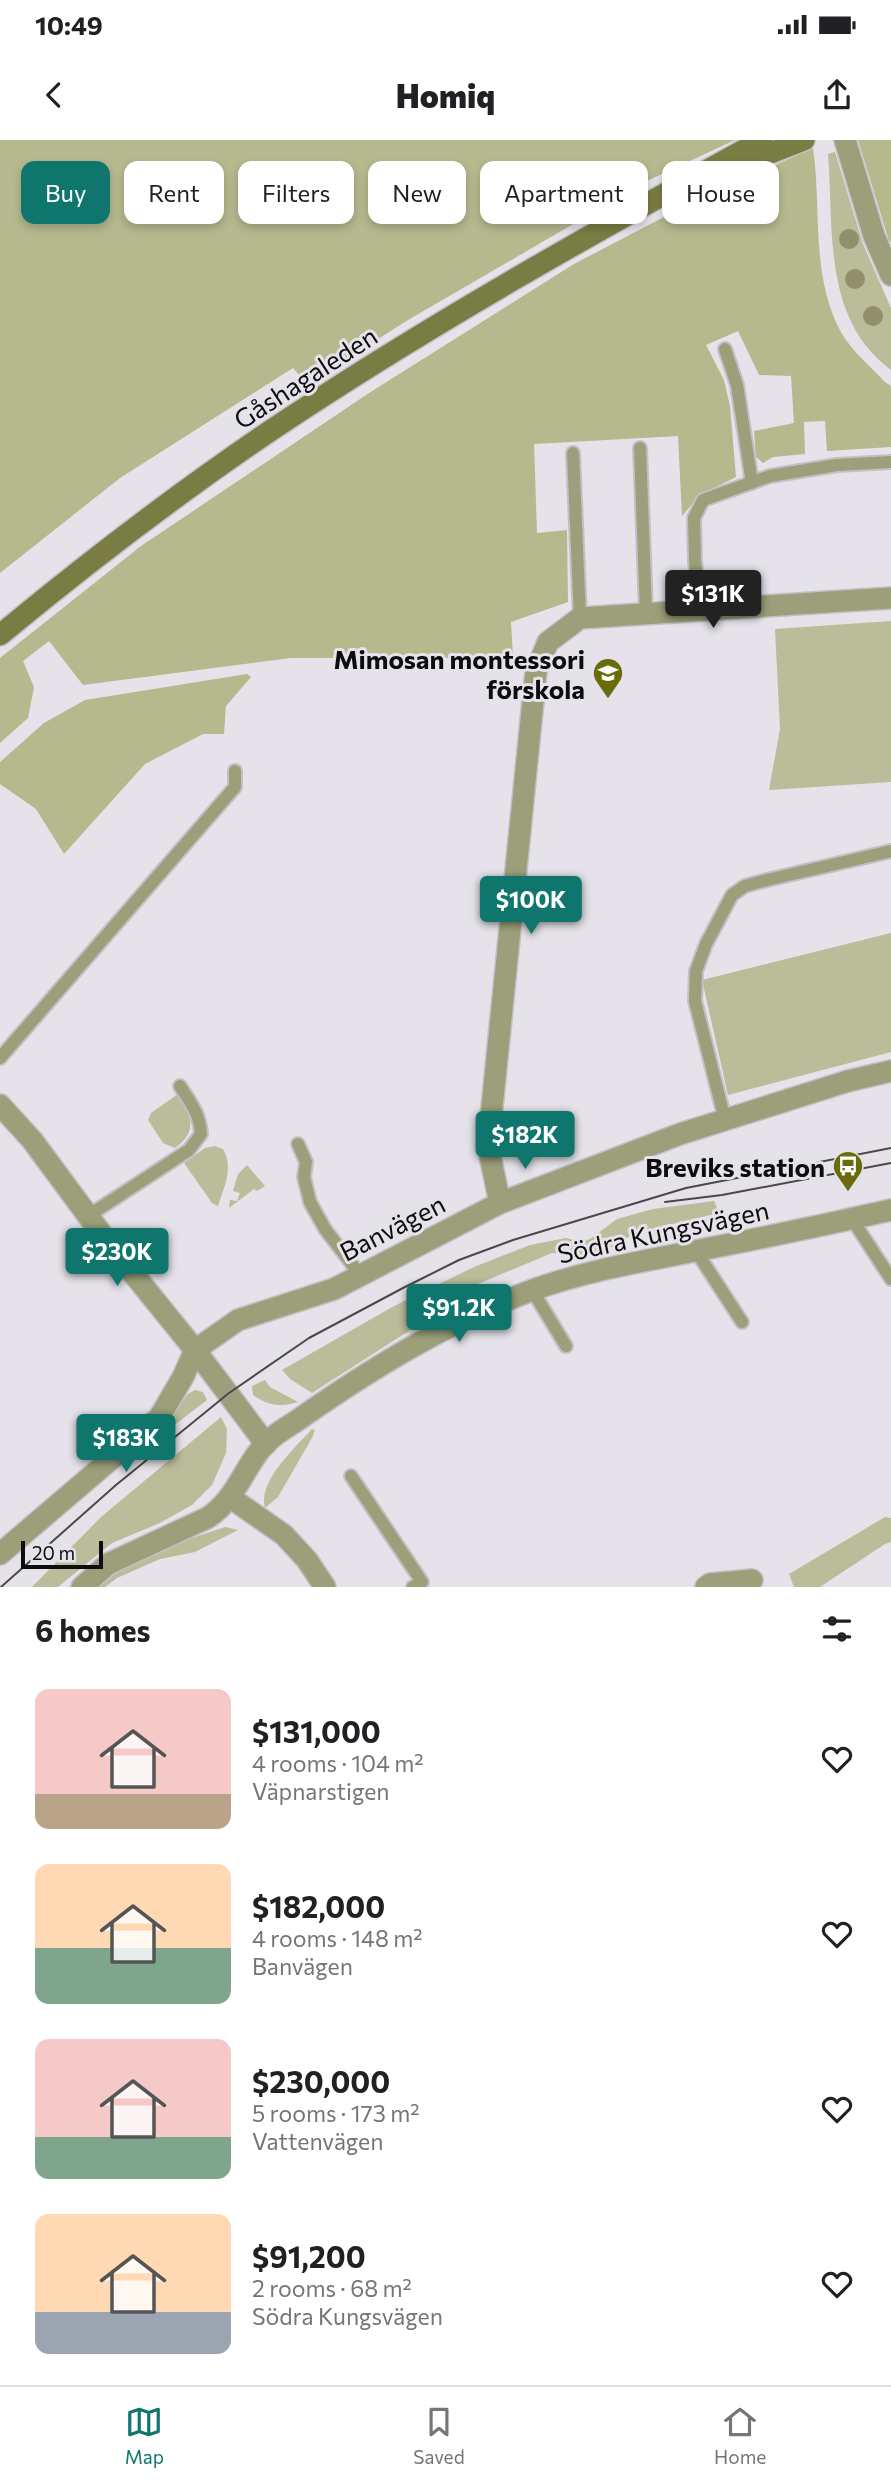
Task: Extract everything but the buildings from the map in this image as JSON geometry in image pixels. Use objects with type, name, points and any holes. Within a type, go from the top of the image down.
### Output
[{"type":"main road","name":"Gåshagaleden","points":[[724,161],[762,140]]},
{"type":"main road","name":"Gåshagaleden","points":[[751,161],[803,141]]},
{"type":"main road","name":"Gåshagaleden","points":[[0,635],[154,514],[270,432],[380,361],[662,195]]},
{"type":"street","points":[[845,140],[874,236],[891,275]]},
{"type":"street","points":[[500,1203],[488,1147],[536,671],[548,642],[580,618],[891,598]]},
{"type":"street","name":"Banvägen","points":[[195,1349],[238,1320],[334,1289],[500,1203],[680,1134],[848,1081],[891,1071]]},
{"type":"street","points":[[0,1105],[32,1140],[88,1216],[195,1349],[265,1444]]},
{"type":"street","name":"Södra Kungsvägen","points":[[82,1587],[108,1564],[220,1510],[265,1444],[386,1361],[458,1320],[532,1290],[600,1269],[891,1210]]},
{"type":"street","points":[[0,1554],[159,1418],[183,1377],[195,1349]]},
{"type":"street","points":[[230,1498],[285,1535],[307,1560],[325,1587]]},
{"type":"street","points":[[706,1587],[710,1584],[752,1580]]},
{"type":"lane","points":[[725,349],[737,385],[752,483]]},
{"type":"lane","points":[[640,448],[646,613]]},
{"type":"lane","points":[[573,453],[580,618]]},
{"type":"lane","points":[[700,609],[694,518],[704,500],[770,476],[836,465],[891,462]]},
{"type":"lane","points":[[0,1058],[234,787],[235,771]]},
{"type":"lane","points":[[724,1120],[695,1001],[696,971],[706,944],[732,895],[745,886],[891,851]]},
{"type":"lane","points":[[88,1216],[189,1150],[201,1134],[201,1122],[180,1086]]},
{"type":"lane","points":[[298,1144],[306,1162],[304,1177],[310,1202],[325,1229],[361,1276]]},
{"type":"lane","points":[[852,1219],[891,1279]]},
{"type":"lane","points":[[696,1251],[742,1322]]},
{"type":"lane","points":[[532,1290],[566,1346]]},
{"type":"lane","points":[[351,1476],[422,1582],[413,1587]]},
{"type":"green space","points":[[0,140],[735,140],[690,161],[662,161],[662,174],[648,181],[648,161],[480,161],[480,224],[573,224],[408,320],[307,384],[293,368],[120,478],[0,573]]},
{"type":"green space","points":[[858,140],[891,140],[891,242],[889,241]]},
{"type":"green space","points":[[813,148],[825,290],[846,340],[891,386],[891,447],[827,451],[825,421],[804,422],[805,454],[773,457],[763,463],[756,457],[754,431],[794,423],[791,376],[759,375],[738,331],[706,345],[724,380],[730,406],[736,477],[700,495],[682,516],[678,436],[534,444],[537,533],[567,530],[568,602],[511,622],[513,658],[291,658],[83,685],[49,641],[23,661],[34,687],[28,718],[0,743],[0,658],[141,546],[369,393],[574,264],[662,218],[662,224],[779,224],[779,163]]},
{"type":"green space","points":[[835,152],[863,244],[891,308],[891,370],[869,349],[853,325],[842,299],[832,242],[828,154]]},
{"type":"green space","points":[[891,621],[891,782],[769,790],[780,729],[775,629]]},
{"type":"green space","points":[[247,674],[251,677],[226,706],[224,734],[203,734],[145,764],[64,854],[36,809],[0,784],[0,762],[44,723],[85,700]]},
{"type":"green space","points":[[891,933],[891,1052],[728,1095],[702,980]]},
{"type":"green space","points":[[178,1094],[189,1116],[190,1129],[175,1148],[163,1143],[148,1120],[151,1113]]},
{"type":"green space","points":[[215,1146],[223,1149],[228,1163],[227,1178],[218,1206],[212,1203],[184,1163],[205,1148]]},
{"type":"green space","points":[[247,1165],[265,1186],[257,1191],[254,1189],[229,1208],[230,1200],[237,1201],[240,1193],[233,1191],[238,1174]]},
{"type":"green space","points":[[714,1201],[719,1213],[634,1233],[616,1246],[577,1256],[552,1253],[428,1305],[415,1327],[312,1393],[290,1379],[282,1370],[394,1306],[474,1267],[530,1245],[566,1238],[581,1242],[590,1239],[617,1219],[653,1209]]},
{"type":"green space","points":[[265,1380],[270,1387],[298,1402],[274,1404],[253,1395],[252,1386]]},
{"type":"green space","points":[[195,1390],[203,1392],[207,1400],[168,1430],[165,1424],[188,1394]]},
{"type":"green space","points":[[221,1417],[227,1429],[226,1453],[212,1485],[192,1505],[160,1523],[112,1543],[58,1587],[32,1587],[101,1517]]},
{"type":"green space","points":[[312,1429],[315,1430],[313,1436],[278,1497],[265,1508],[264,1498],[272,1476]]},
{"type":"green space","points":[[885,1517],[891,1518],[891,1542],[820,1587],[794,1587],[789,1574]]},
{"type":"green space","points":[[225,1527],[238,1530],[195,1552],[160,1559],[117,1578],[105,1587],[99,1587],[126,1565],[177,1543]]},
{"type":"tram line","points":[[1,1587],[116,1485],[229,1393],[309,1338],[459,1260],[513,1240],[686,1188],[891,1148]]},
{"type":"tram line","points":[[665,1202],[722,1195],[891,1163]]},
{"type":"place","name":"Mimosan montessori förskola","points":[[608,700]]},
{"type":"place","name":"Breviks station","points":[[848,1193]]}]
